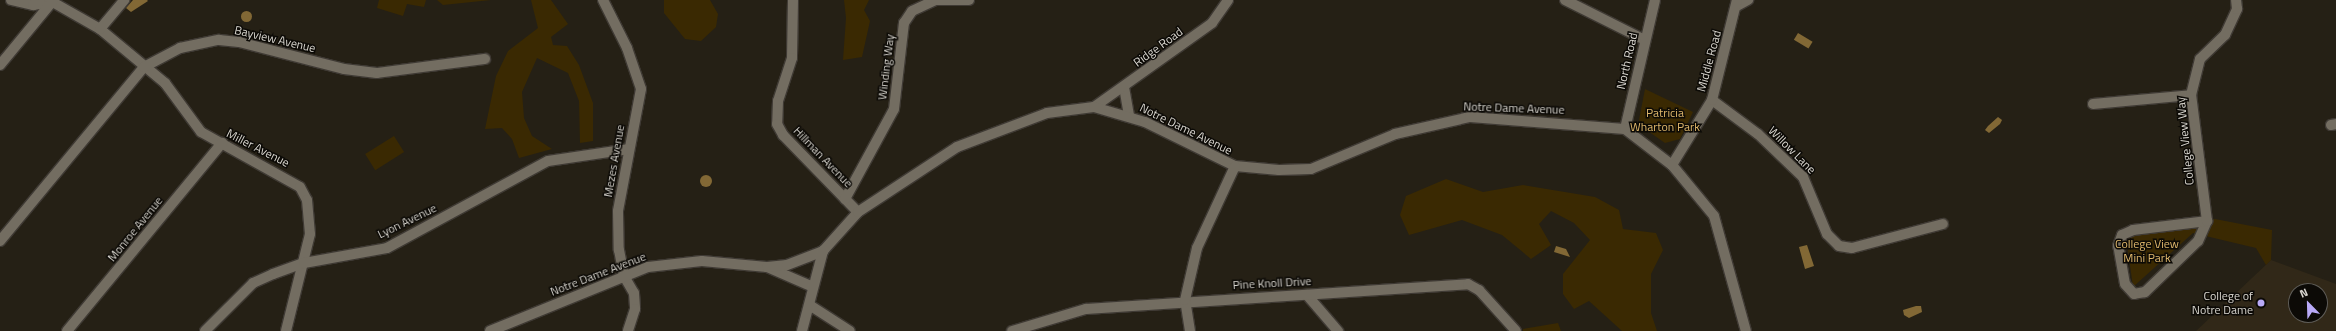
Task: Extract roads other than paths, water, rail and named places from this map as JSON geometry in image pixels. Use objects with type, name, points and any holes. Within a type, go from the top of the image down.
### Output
[{"type":"street","points":[[11,0],[33,5],[51,1]]},
{"type":"street","points":[[100,29],[124,0]]},
{"type":"street","name":"Mezes Avenue","points":[[603,0],[639,78],[641,89],[618,211],[619,250],[624,276],[634,294],[635,309],[628,331]]},
{"type":"street","name":"Hillman Avenue","points":[[793,0],[792,58],[778,101],[777,124],[787,140],[858,212]]},
{"type":"street","name":"Winding Way","points":[[845,199],[894,109],[904,23],[912,11],[936,0],[969,0]]},
{"type":"street","name":"Ridge Road","points":[[1094,107],[1212,23],[1228,0]]},
{"type":"street","points":[[1565,0],[1646,40]]},
{"type":"street","name":"North Road","points":[[1624,129],[1655,0]]},
{"type":"street","points":[[1737,3],[1748,0]]},
{"type":"street","name":"College View Way","points":[[2207,221],[2191,95],[2200,59],[2225,34],[2237,9],[2236,0]]},
{"type":"street","points":[[0,65],[51,1]]},
{"type":"street","name":"Miller Avenue","points":[[51,1],[100,29],[165,83],[194,126],[300,187],[307,200],[310,234],[286,331]]},
{"type":"street","name":"Middle Road","points":[[1672,166],[1712,100],[1737,3]]},
{"type":"street","name":"Bayview Avenue","points":[[0,241],[144,67],[180,48],[219,40],[377,73],[485,59]]},
{"type":"street","name":"Notre Dame Avenue","points":[[1124,87],[1129,116]]},
{"type":"street","points":[[2093,104],[2191,95]]},
{"type":"street","name":"Willow Lane","points":[[1712,100],[1758,134],[1803,177],[1827,234],[1839,246],[1852,248],[1943,224]]},
{"type":"street","name":"Notre Dame Avenue","points":[[490,331],[624,276],[668,264],[702,261],[767,267],[787,264],[823,251],[858,212],[957,146],[1046,114],[1094,107],[1129,116],[1235,166],[1311,169],[1395,134],[1470,117],[1624,129]]},
{"type":"street","points":[[1624,129],[1672,166],[1714,216],[1746,330]]},
{"type":"street","name":"Monroe Avenue","points":[[67,331],[222,143]]},
{"type":"street","name":"Lyon Avenue","points":[[205,331],[253,283],[304,263],[387,248],[548,162],[629,148]]},
{"type":"street","points":[[1190,331],[1185,300],[1197,248],[1235,166]]},
{"type":"street","points":[[2207,221],[2198,241],[2145,292],[2134,294],[2125,284],[2118,246],[2122,235],[2133,230],[2207,221]]},
{"type":"street","points":[[802,331],[811,306],[813,287],[823,251]]},
{"type":"street","name":"Notre Dame Avenue","points":[[767,267],[813,287]]},
{"type":"street","name":"Pine Knoll Drive","points":[[1012,331],[1086,309],[1185,300],[1306,295],[1468,284],[1479,290],[1516,331]]},
{"type":"street","points":[[1306,295],[1338,331]]},
{"type":"street","points":[[811,306],[850,331]]},
{"type":"place","name":"College of Notre Dame","points":[[2261,303]]},
{"type":"park label","name":"Patricia Wharton Park","points":[[1665,120]]},
{"type":"park label","name":"College View Mini Park","points":[[2147,251]]}]
